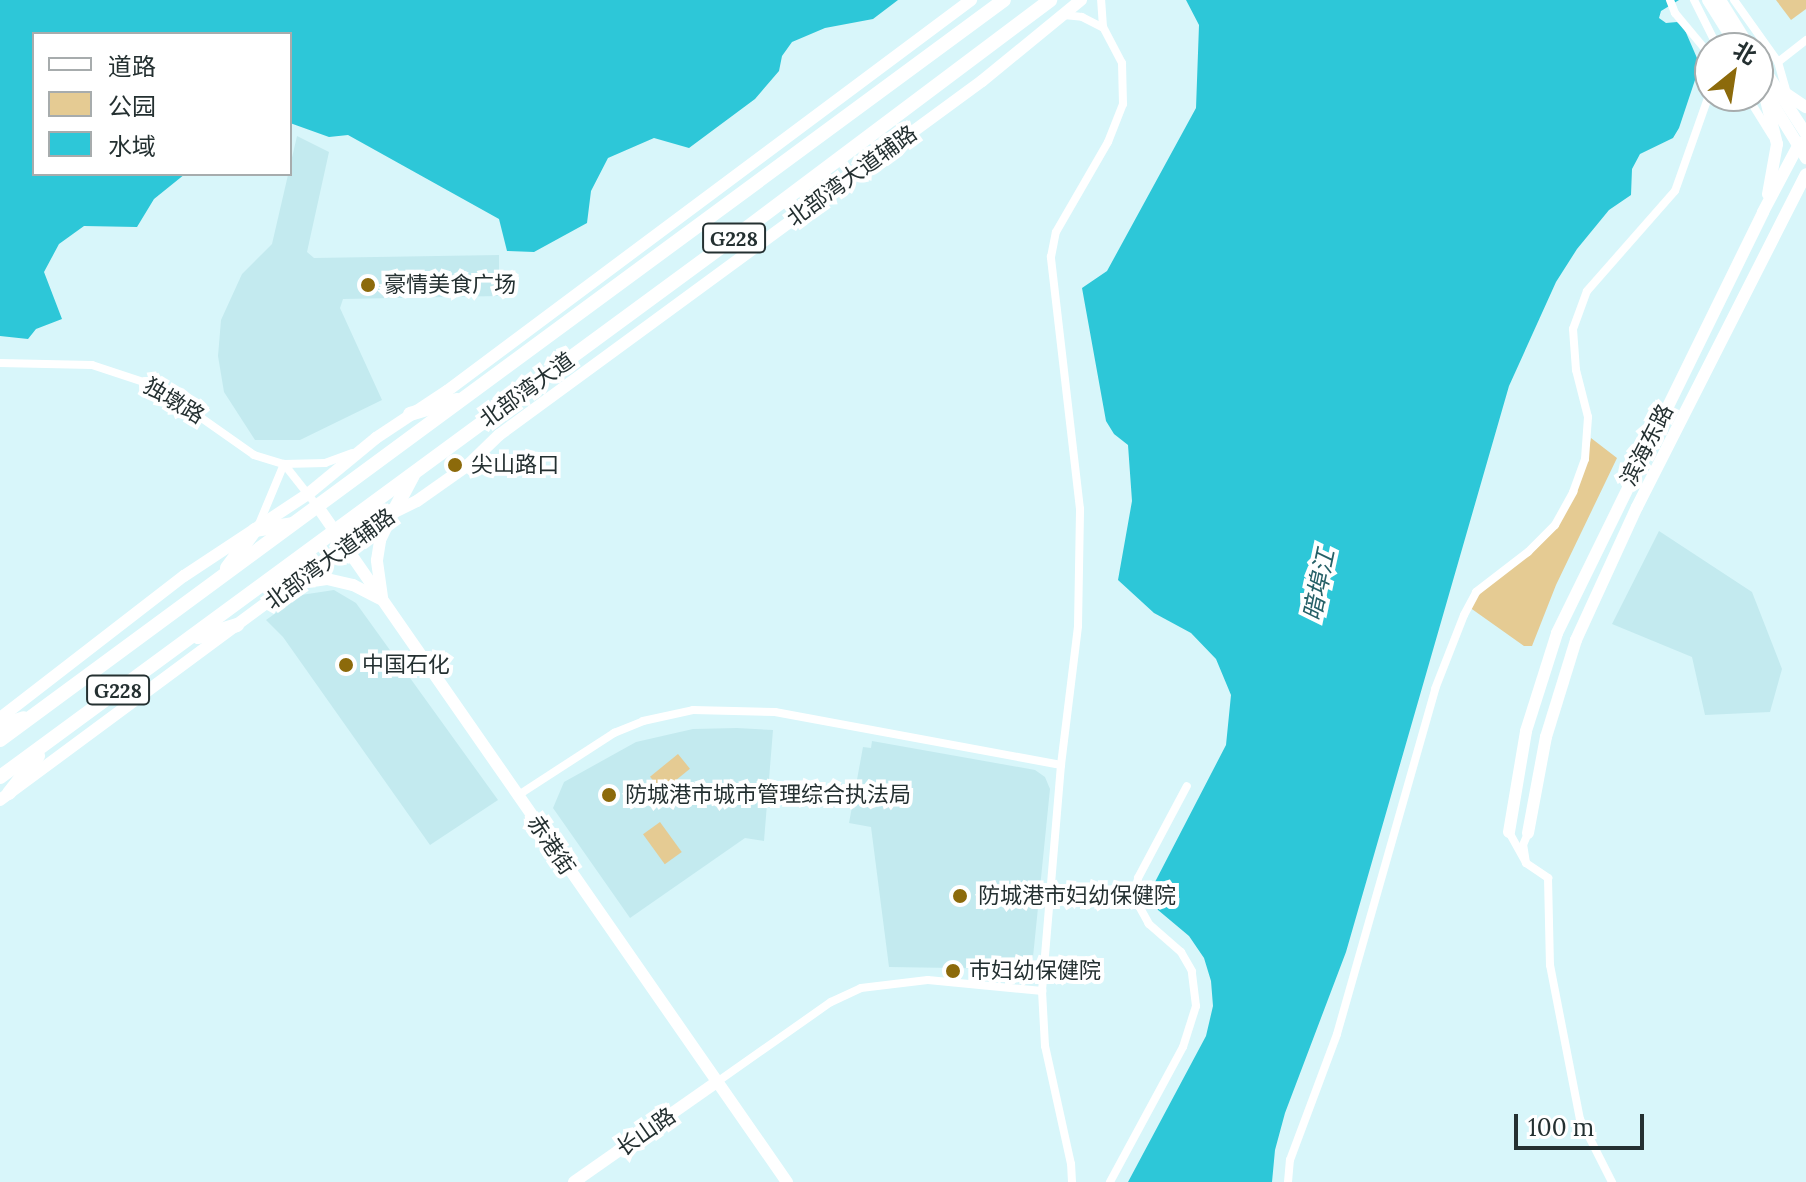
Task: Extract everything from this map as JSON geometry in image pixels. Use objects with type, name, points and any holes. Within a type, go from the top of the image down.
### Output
[{"type":"highway","name":"北部湾大道","points":[[0,740],[295,523],[313,500],[469,396],[1004,0]]},
{"type":"highway","name":"北部湾大道","points":[[0,777],[962,69],[1050,0]]},
{"type":"highway","points":[[410,414],[469,396]]},
{"type":"highway","points":[[357,515],[394,511],[415,472]]},
{"type":"highway","points":[[220,579],[255,530],[295,523]]},
{"type":"highway","points":[[186,641],[237,625]]},
{"type":"highway","points":[[0,726],[36,714]]},
{"type":"highway","points":[[4,797],[50,740]]},
{"type":"main road","points":[[0,718],[235,539],[313,500],[376,438],[447,391],[971,0]]},
{"type":"main road","name":"北部湾大道辅路","points":[[4,797],[345,546],[468,465],[499,435],[970,89],[1081,0]]},
{"type":"main road","points":[[1708,0],[1728,32]]},
{"type":"main road","points":[[1720,0],[1740,32]]},
{"type":"main road","points":[[1774,89],[1806,107]]},
{"type":"main road","name":"滨海东路","points":[[1774,95],[1806,133]]},
{"type":"main road","name":"滨海东路","points":[[1509,832],[1526,731],[1557,633],[1763,212],[1803,148],[1774,100]]},
{"type":"main road","points":[[1763,212],[1777,144],[1770,112]]},
{"type":"main road","name":"滨海东路","points":[[1528,833],[1546,737],[1576,640],[1637,507],[1806,174]]},
{"type":"main road","points":[[1782,220],[1806,196]]},
{"type":"main road","name":"赤港街","points":[[313,500],[787,1182]]},
{"type":"main road","points":[[382,600],[377,560],[380,540],[394,511]]},
{"type":"main road","points":[[290,586],[310,579],[327,579],[353,585],[382,600]]},
{"type":"main road","name":"长山路","points":[[574,1182],[717,1082]]},
{"type":"street","points":[[1072,1182],[1071,1164],[1045,1046],[1042,991],[1061,765],[1078,626],[1080,509],[1051,257],[1056,232],[1113,134],[1123,104],[1122,63],[1103,27],[1101,0]]},
{"type":"street","points":[[1694,0],[1710,32]]},
{"type":"street","points":[[1734,0],[1778,62],[1789,97],[1806,133]]},
{"type":"street","points":[[1671,2],[1675,13],[1693,30],[1701,16]]},
{"type":"street","points":[[1064,15],[1082,17],[1103,27]]},
{"type":"street","points":[[1778,62],[1806,40]]},
{"type":"street","points":[[1288,1182],[1290,1160],[1337,1034],[1435,689],[1464,615],[1476,592],[1528,552],[1555,525],[1581,470],[1588,417],[1576,370],[1573,329],[1587,291],[1675,191],[1703,112]]},
{"type":"street","points":[[1757,112],[1777,144]]},
{"type":"street","name":"独墩路","points":[[0,363],[92,365],[123,372],[184,403],[254,455],[284,464]]},
{"type":"street","points":[[284,464],[325,463],[345,457],[376,438]]},
{"type":"street","points":[[284,464],[313,500]]},
{"type":"street","points":[[255,530],[284,464]]},
{"type":"street","points":[[517,796],[614,733],[643,721],[693,710],[775,712],[1061,765]]},
{"type":"street","points":[[1110,1182],[1183,1047],[1196,1006],[1192,971],[1181,952],[1140,913],[1136,901],[1138,878],[1187,786]]},
{"type":"street","points":[[1509,832],[1526,863],[1548,878],[1550,965],[1580,1119],[1612,1182]]},
{"type":"street","points":[[1526,863],[1523,845],[1528,833]]},
{"type":"street","points":[[717,1082],[831,1002],[861,988],[928,980],[1042,991]]},
{"type":"shaded area","name":"豪情美食广场","points":[[297,136],[329,152],[307,252],[314,258],[499,255],[499,296],[343,299],[340,308],[382,400],[300,440],[255,440],[224,392],[218,356],[221,320],[242,274],[272,244],[288,176],[292,176]]},
{"type":"shaded area","points":[[1659,531],[1752,592],[1782,669],[1770,712],[1705,715],[1692,657],[1612,624]]},
{"type":"shaded area","points":[[334,590],[356,603],[498,800],[430,845],[283,637],[266,620],[301,595]]},
{"type":"shaded area","points":[[693,729],[773,730],[764,841],[745,838],[630,918],[553,808],[564,782],[636,742]]},
{"type":"shaded area","name":"防城港市妇幼保健院","points":[[872,741],[1035,770],[1045,777],[1050,789],[1033,957],[1028,965],[1019,969],[889,967],[871,827],[849,823],[863,747],[871,748]]},
{"type":"green space","points":[[1776,0],[1806,0],[1806,9],[1791,20]]},
{"type":"green space","points":[[1591,438],[1617,458],[1556,585],[1532,646],[1524,646],[1469,607],[1479,591],[1557,525],[1584,470]]},
{"type":"green space","points":[[678,754],[690,769],[662,791],[650,777]]},
{"type":"green space","points":[[660,822],[682,852],[665,864],[643,834]]},
{"type":"water","points":[[0,0],[898,0],[873,19],[825,28],[792,42],[782,56],[779,71],[755,99],[689,148],[654,138],[608,158],[591,191],[587,223],[534,252],[507,251],[499,219],[348,135],[329,137],[292,124],[292,32],[32,32],[32,176],[183,176],[154,199],[137,227],[84,226],[59,244],[44,272],[62,319],[36,329],[28,339],[0,336]]},
{"type":"water","name":"暗埠江","points":[[1186,0],[1679,0],[1661,11],[1659,18],[1666,23],[1677,22],[1684,28],[1694,51],[1694,83],[1679,128],[1673,138],[1640,154],[1632,169],[1631,195],[1609,210],[1577,249],[1556,282],[1509,386],[1346,952],[1285,1113],[1275,1150],[1272,1182],[1128,1182],[1206,1036],[1213,1006],[1211,981],[1204,958],[1189,936],[1158,910],[1153,898],[1155,882],[1226,745],[1231,695],[1216,659],[1191,633],[1154,613],[1118,580],[1132,501],[1128,445],[1114,434],[1106,421],[1082,288],[1107,271],[1196,108],[1199,25]]},
{"type":"place","name":"豪情美食广场","points":[[368,285]]},
{"type":"place","name":"尖山路口","points":[[455,465]]},
{"type":"place","name":"中国石化","points":[[346,665]]},
{"type":"place","name":"防城港市城市管理综合执法局","points":[[609,795]]},
{"type":"place","name":"防城港市妇幼保健院","points":[[960,896]]},
{"type":"place","name":"巿妇幼保健院","points":[[953,971]]}]
